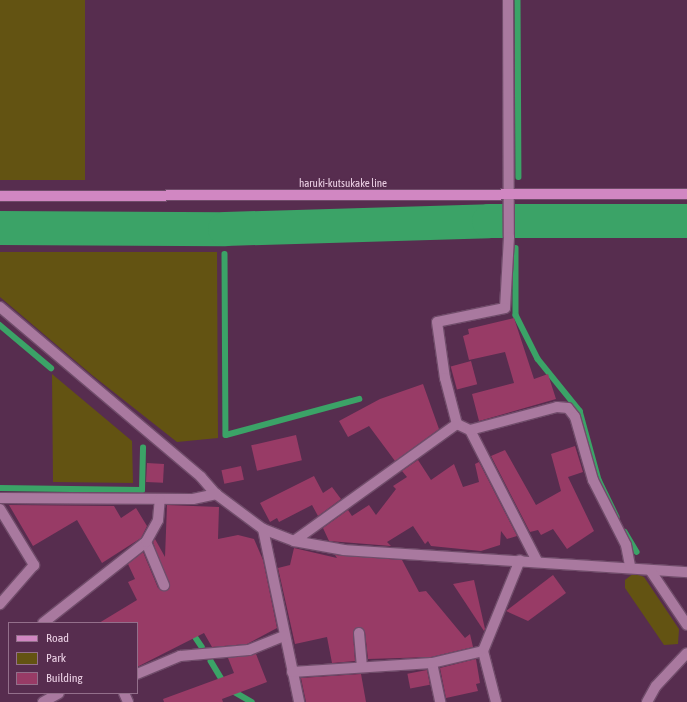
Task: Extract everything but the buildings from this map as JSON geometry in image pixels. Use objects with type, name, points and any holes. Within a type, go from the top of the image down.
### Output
[{"type":"main road","name":"haruki-kutsukake line","points":[[0,196],[687,194]]},
{"type":"street","points":[[508,0],[509,237],[505,308],[438,322],[444,378],[457,424],[470,430],[537,561]]},
{"type":"street","points":[[0,307],[201,477],[216,494],[264,529],[294,542],[344,550],[630,566],[650,570],[687,572]]},
{"type":"street","points":[[470,430],[557,407],[568,408],[575,417],[593,480],[626,545],[630,566]]},
{"type":"street","points":[[294,542],[457,424]]},
{"type":"street","points":[[0,498],[160,499],[216,494]]},
{"type":"street","points":[[44,622],[146,542],[158,520],[160,499]]},
{"type":"street","points":[[0,508],[34,565],[0,604]]},
{"type":"street","points":[[264,529],[284,636],[299,702]]},
{"type":"street","points":[[146,542],[164,585]]},
{"type":"street","points":[[496,702],[483,651],[520,560]]},
{"type":"street","points":[[650,570],[687,626]]},
{"type":"street","points":[[359,633],[362,666]]},
{"type":"street","points":[[138,674],[180,656],[249,650],[284,636]]},
{"type":"street","points":[[292,672],[362,666],[432,663],[483,651]]},
{"type":"street","points":[[647,702],[656,686],[687,652]]},
{"type":"street","points":[[432,663],[440,702]]},
{"type":"street","points":[[43,702],[57,694]]},
{"type":"green space","points":[[0,0],[85,0],[85,180],[0,180]]},
{"type":"green space","points":[[0,252],[217,252],[218,438],[177,442],[92,375],[0,297]]},
{"type":"green space","points":[[52,374],[132,441],[133,483],[53,482]]},
{"type":"green space","points":[[634,573],[644,577],[679,629],[678,644],[664,645],[625,588],[625,580]]},
{"type":"waterway","points":[[518,0],[519,177]]},
{"type":"waterway","points":[[519,209],[519,233]]},
{"type":"waterway","points":[[0,228],[225,229],[489,221],[687,221]]},
{"type":"waterway","points":[[516,248],[516,315],[538,359],[580,411],[599,480],[617,517]]},
{"type":"waterway","points":[[225,254],[226,435],[359,399]]},
{"type":"waterway","points":[[0,325],[51,368]]},
{"type":"waterway","points":[[0,488],[142,490],[143,448]]},
{"type":"waterway","points":[[625,532],[637,552]]},
{"type":"waterway","points":[[192,632],[202,647]]},
{"type":"waterway","points":[[211,661],[224,683]]},
{"type":"waterway","points":[[231,690],[252,702]]}]
